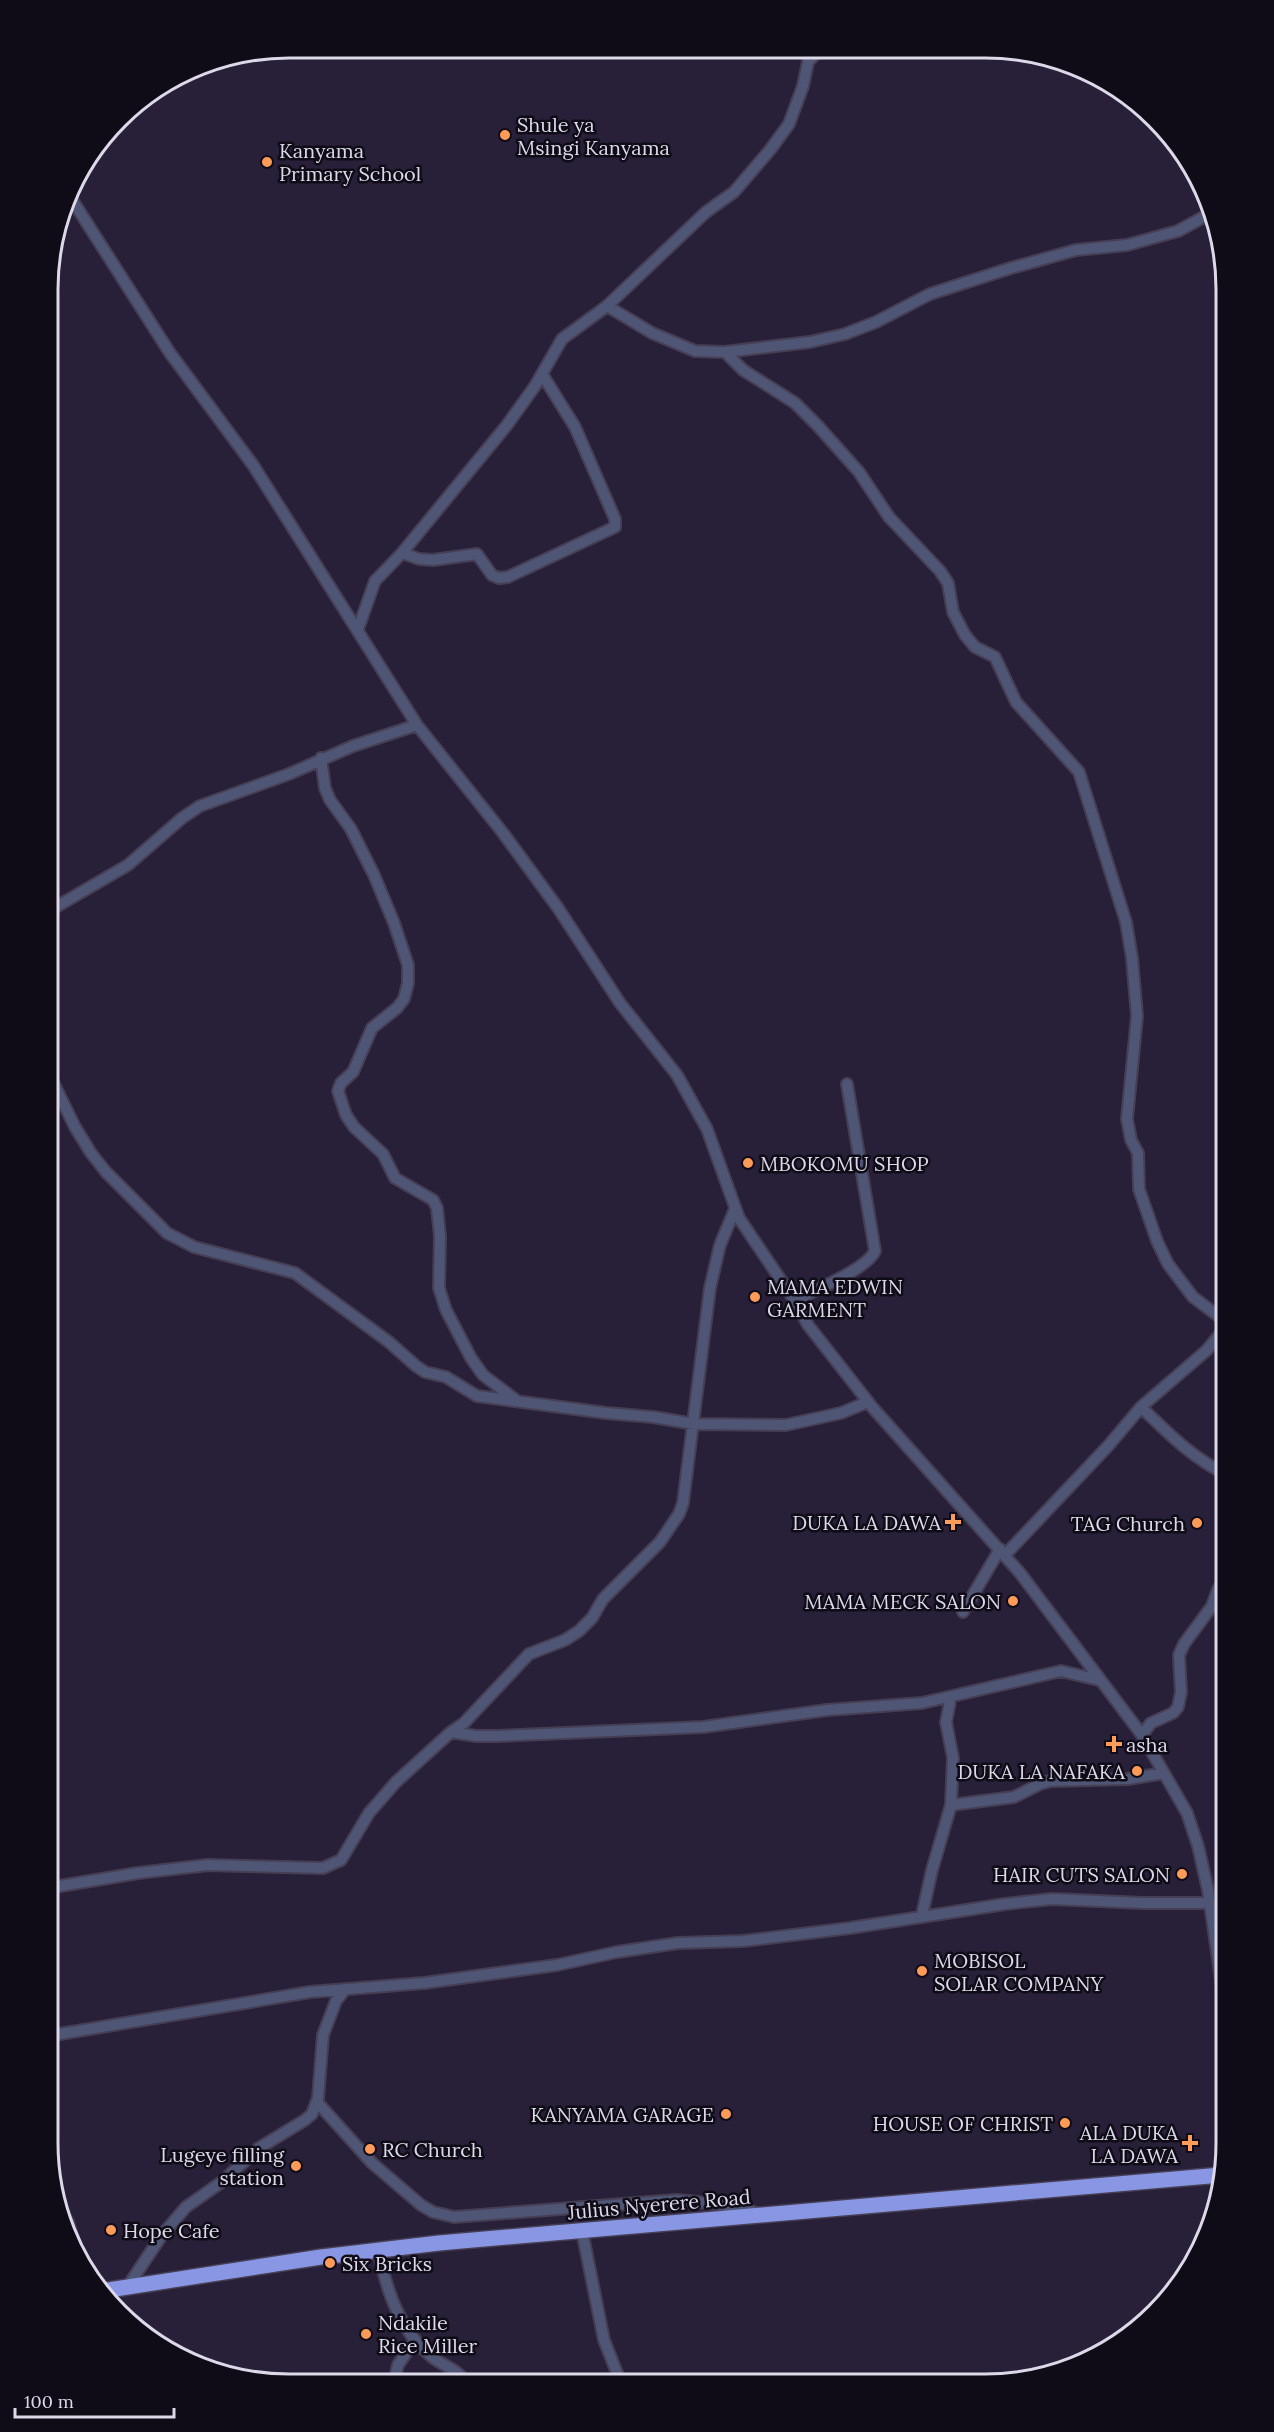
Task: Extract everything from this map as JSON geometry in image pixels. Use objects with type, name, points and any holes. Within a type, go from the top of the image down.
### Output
[{"type":"highway","name":"Julius Nyerere Road","points":[[111,2289],[378,2250],[1213,2176]]},
{"type":"street","points":[[358,629],[375,581],[402,553],[507,425],[542,374],[562,339],[607,306],[706,212],[734,192],[770,150],[789,124],[803,86],[808,62],[812,58]]},
{"type":"street","points":[[75,204],[147,318],[199,394],[253,465],[287,523],[358,629],[417,725],[503,833],[558,908],[620,1003],[677,1075],[707,1129],[735,1209],[808,1325],[868,1402],[1003,1552],[1142,1735],[1191,1824],[1198,1846],[1216,1946]]},
{"type":"street","points":[[607,306],[678,345],[694,351],[725,352],[810,342],[876,322],[930,294],[1011,268],[1076,250],[1127,245],[1178,231],[1204,218]]},
{"type":"street","points":[[725,352],[743,370],[795,403],[859,472],[890,517],[940,571],[948,583],[953,612],[965,635],[975,647],[995,657],[1016,702],[1079,772],[1126,922],[1132,958],[1137,1016],[1126,1119],[1131,1140],[1138,1154],[1139,1189],[1157,1241],[1168,1264],[1193,1297],[1216,1314]]},
{"type":"street","points":[[402,553],[420,559],[433,560],[476,554],[496,577],[508,578],[615,527],[615,519],[575,427],[542,374]]},
{"type":"street","points":[[58,906],[114,875],[182,818],[200,806],[289,774],[321,758],[417,725]]},
{"type":"street","points":[[321,758],[325,788],[330,800],[351,830],[374,875],[394,922],[408,965],[408,983],[404,999],[397,1008],[372,1028],[353,1072],[340,1083],[338,1091],[346,1115],[354,1127],[383,1154],[395,1178],[433,1200],[437,1208],[440,1236],[438,1288],[446,1310],[471,1358],[483,1375],[519,1402]]},
{"type":"street","points":[[795,1301],[858,1267],[869,1260],[875,1251],[848,1084]]},
{"type":"street","points":[[58,1092],[91,1153],[167,1233],[194,1247],[295,1273],[310,1282],[425,1372],[446,1377],[477,1396],[694,1424],[786,1425],[841,1413],[868,1402]]},
{"type":"street","points":[[58,1886],[138,1873],[208,1866],[323,1868],[334,1865],[341,1860],[369,1813],[396,1782],[464,1723],[529,1654],[565,1640],[579,1631],[592,1618],[603,1599],[660,1542],[679,1514],[683,1503],[711,1288],[720,1245],[735,1209]]},
{"type":"street","points":[[963,1612],[1003,1552],[1109,1445],[1141,1407],[1207,1350],[1216,1339]]},
{"type":"street","points":[[1141,1407],[1194,1454],[1216,1468]]},
{"type":"street","points":[[1142,1735],[1151,1723],[1173,1713],[1178,1707],[1181,1692],[1179,1655],[1184,1644],[1212,1606],[1216,1595]]},
{"type":"street","points":[[451,1732],[498,1737],[648,1731],[827,1710],[901,1705],[951,1697],[1056,1671],[1066,1671],[1099,1680]]},
{"type":"street","points":[[922,1916],[932,1870],[951,1805],[953,1758],[946,1722],[951,1697]]},
{"type":"street","points":[[951,1805],[1014,1797],[1050,1781],[1128,1779],[1164,1773]]},
{"type":"street","points":[[58,2034],[310,1992],[424,1983],[557,1965],[617,1952],[678,1943],[753,1940],[1052,1899],[1209,1903]]},
{"type":"street","points":[[128,2286],[162,2235],[186,2207],[223,2181],[259,2148],[312,2114],[317,2102],[323,2034],[336,2001],[344,1991]]},
{"type":"street","points":[[317,2102],[372,2163],[421,2205],[443,2216],[677,2200],[717,2204],[772,2216]]},
{"type":"street","points":[[582,2231],[604,2340],[617,2374]]},
{"type":"street","points":[[378,2250],[390,2296],[414,2341],[433,2358],[458,2374]]},
{"type":"street","points":[[396,2374],[398,2365],[414,2341]]},
{"type":"place","name":"Shule ya Msingi Kanyama","points":[[505,135]]},
{"type":"place","name":"Kanyama Primary School","points":[[267,162]]},
{"type":"place","name":"MBOKOMU SHOP","points":[[748,1163]]},
{"type":"place","name":"MAMA EDWIN GARMENT","points":[[755,1297]]},
{"type":"place","name":"DUKA LA DAWA","points":[[953,1522]]},
{"type":"place","name":"TAG Church","points":[[1197,1523]]},
{"type":"place","name":"MAMA MECK SALON","points":[[1013,1601]]},
{"type":"place","name":"asha","points":[[1114,1744]]},
{"type":"place","name":"DUKA LA NAFAKA","points":[[1137,1771]]},
{"type":"place","name":"HAIR CUTS SALON","points":[[1182,1874]]},
{"type":"place","name":"MOBISOL SOLAR COMPANY","points":[[922,1971]]},
{"type":"place","name":"KANYAMA GARAGE","points":[[726,2114]]},
{"type":"place","name":"HOUSE OF CHRIST","points":[[1065,2123]]},
{"type":"place","name":"ALA DUKA LA DAWA","points":[[1190,2143]]},
{"type":"place","name":"RC Church","points":[[370,2149]]},
{"type":"place","name":"Lugeye filling station","points":[[296,2166]]},
{"type":"place","name":"Hope Cafe","points":[[111,2230]]},
{"type":"place","name":"Six Bricks","points":[[330,2263]]},
{"type":"place","name":"Ndakile Rice Miller","points":[[366,2334]]}]
